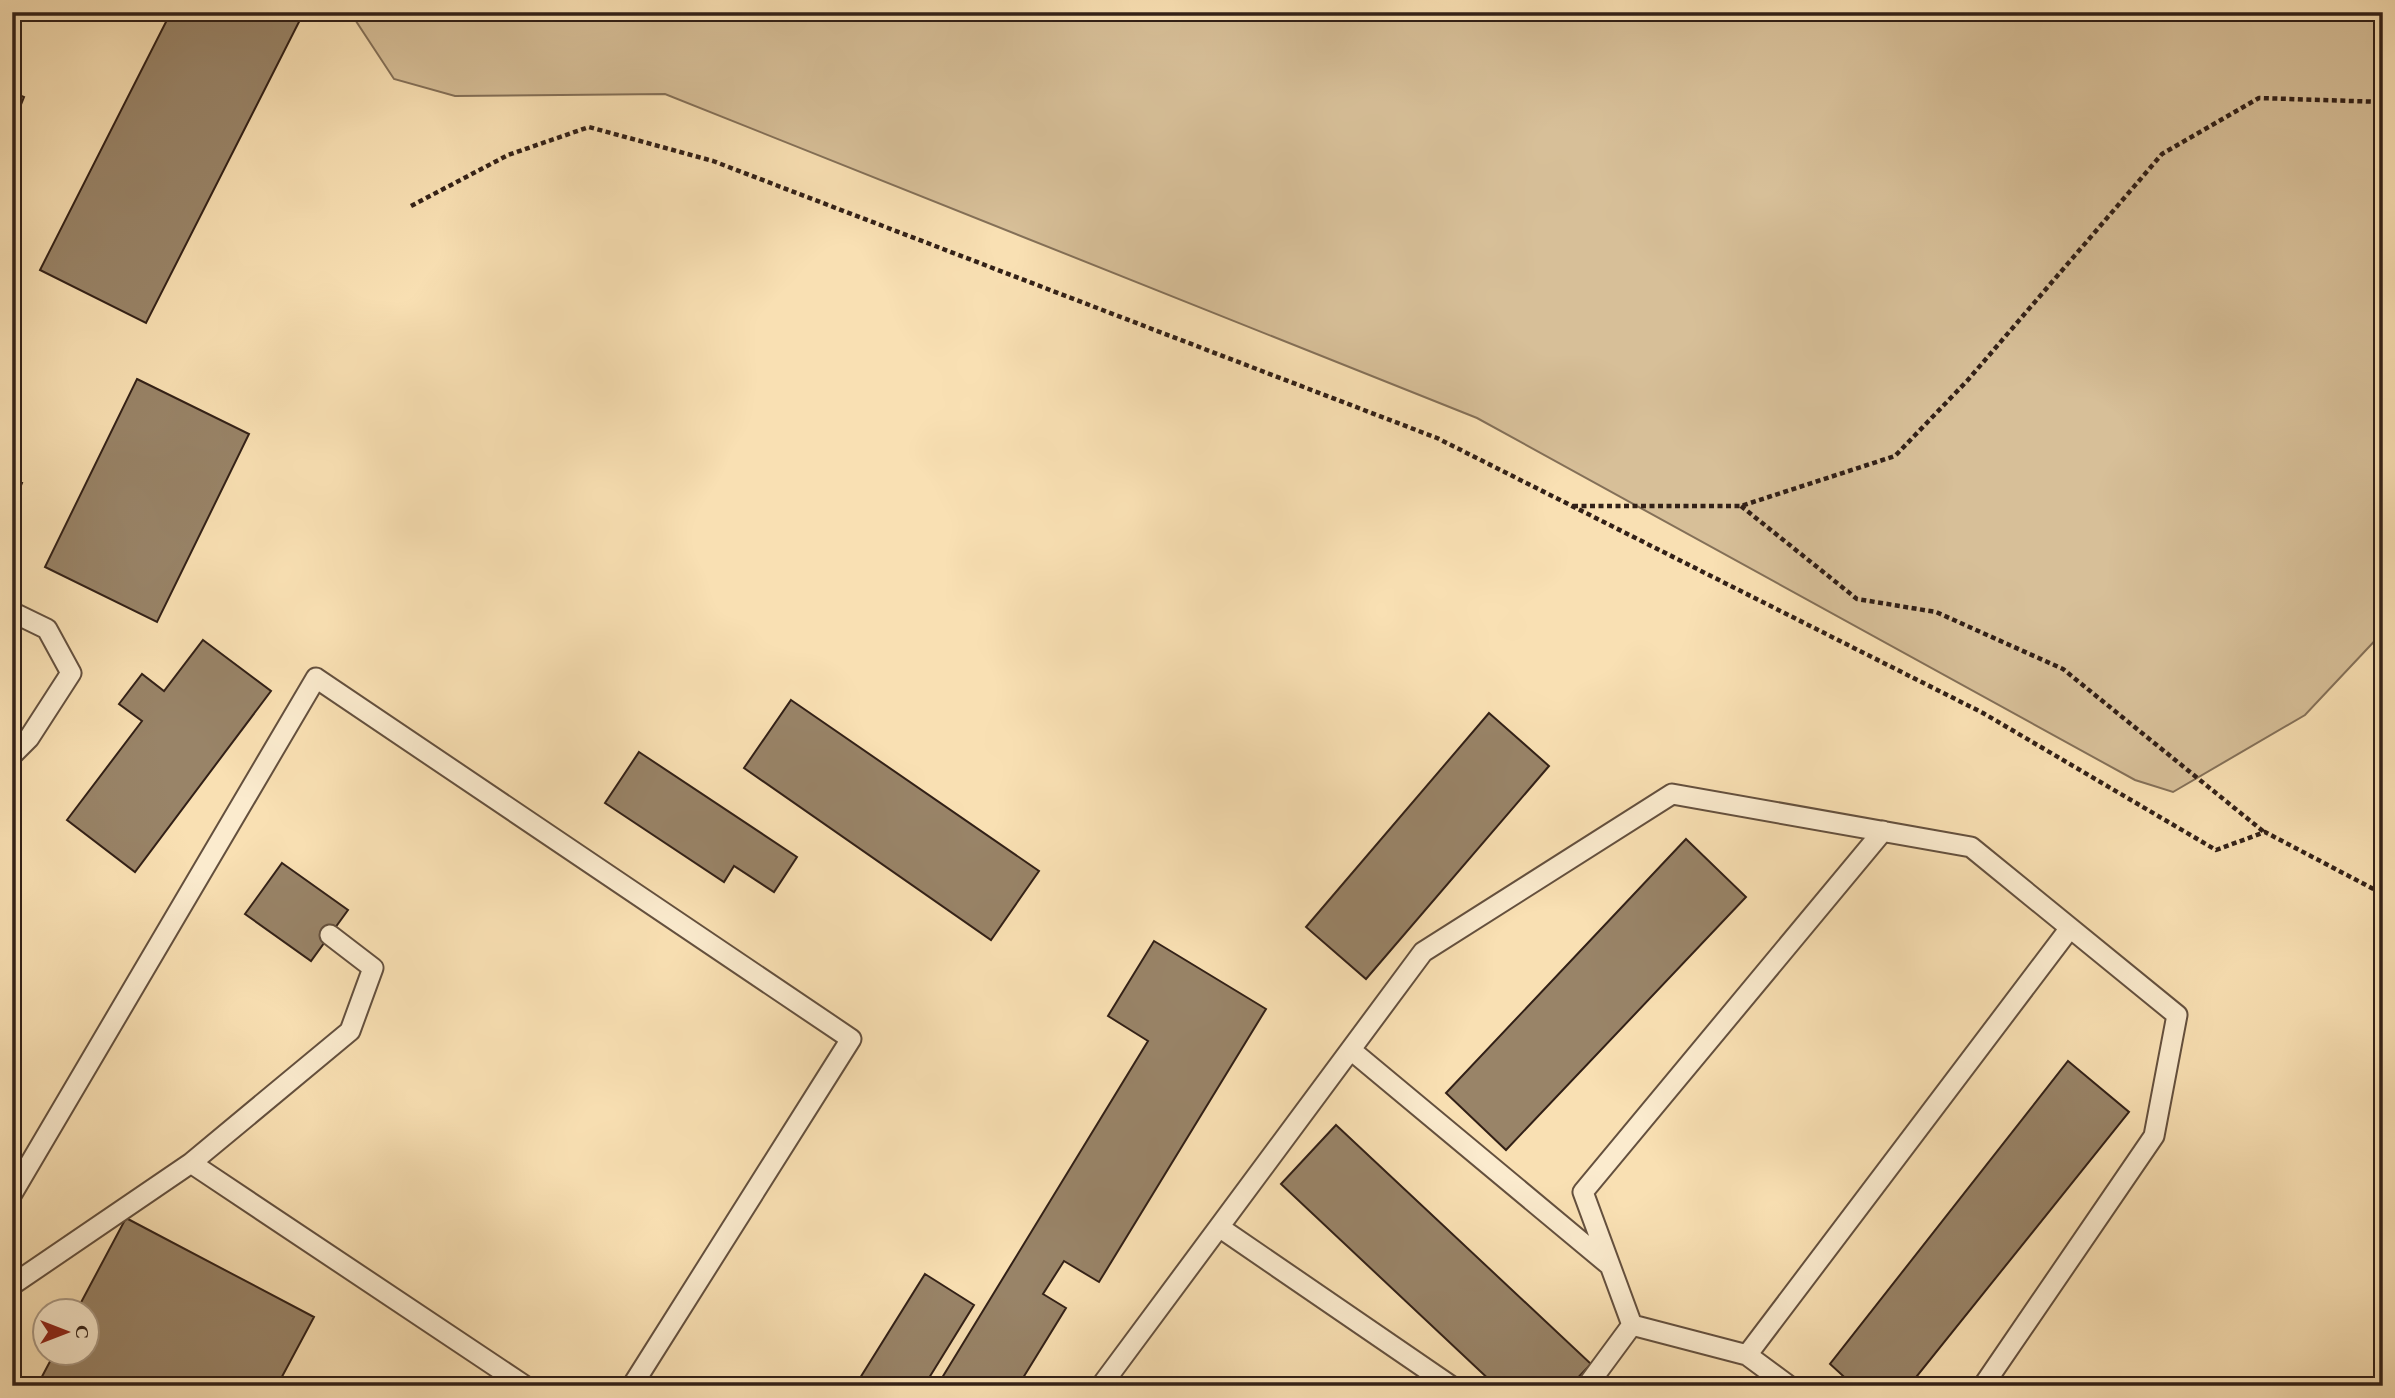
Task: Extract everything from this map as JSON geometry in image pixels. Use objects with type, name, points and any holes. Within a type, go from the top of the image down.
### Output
[{"type":"lane","points":[[12,612],[47,629],[71,673],[29,738],[12,755]]},
{"type":"lane","points":[[12,1194],[316,678],[851,1039],[632,1386]]},
{"type":"lane","points":[[1101,1386],[1423,952],[1672,794],[1971,847],[2177,1015],[2154,1136],[1983,1386]]},
{"type":"lane","points":[[1632,1325],[1583,1192],[1883,831]]},
{"type":"lane","points":[[1746,1355],[2070,928]]},
{"type":"lane","points":[[12,1285],[191,1163],[350,1031],[373,968],[330,935]]},
{"type":"lane","points":[[1351,1050],[1609,1264]]},
{"type":"lane","points":[[191,1163],[525,1386]]},
{"type":"lane","points":[[1219,1227],[1451,1386]]},
{"type":"lane","points":[[1632,1325],[1746,1355],[1789,1386]]},
{"type":"lane","points":[[1587,1386],[1632,1325]]},
{"type":"path","points":[[1572,506],[1741,506],[1895,456],[1967,381],[2162,154],[2259,98],[2383,102]]},
{"type":"path","points":[[411,206],[508,155],[589,127],[713,161],[1424,433],[1983,713],[2216,850],[2265,832]]},
{"type":"path","points":[[1741,506],[1857,598],[1936,612],[2063,669],[2265,832],[2383,894]]},
{"type":"shaded area","points":[[350,12],[2383,12],[2383,632],[2305,715],[2173,792],[2135,780],[1477,418],[665,94],[455,96],[394,79]]},
{"type":"building","points":[[171,12],[304,12],[146,323],[40,270]]},
{"type":"building","points":[[12,92],[24,97],[12,127]]},
{"type":"building","points":[[137,379],[249,434],[157,622],[45,567]]},
{"type":"building","points":[[12,480],[22,483],[12,508]]},
{"type":"building","points":[[203,640],[271,691],[135,872],[67,820],[142,721],[119,704],[142,674],[164,691]]},
{"type":"building","points":[[791,700],[1039,871],[991,940],[744,768]]},
{"type":"building","points":[[1489,713],[1549,766],[1366,979],[1306,927]]},
{"type":"building","points":[[639,752],[797,857],[774,892],[734,866],[724,882],[605,803]]},
{"type":"building","points":[[1686,839],[1746,897],[1506,1150],[1446,1093]]},
{"type":"building","points":[[282,863],[348,910],[311,961],[245,914]]},
{"type":"building","points":[[1154,941],[1266,1009],[1099,1282],[1064,1261],[1043,1294],[1066,1308],[1018,1386],[937,1386],[1148,1041],[1108,1016]]},
{"type":"building","points":[[2068,1061],[2129,1112],[1909,1386],[1854,1386],[1830,1364]]},
{"type":"building","points":[[1336,1125],[1591,1364],[1570,1386],[1496,1386],[1281,1184]]},
{"type":"building","points":[[126,1218],[314,1317],[277,1386],[37,1386],[48,1366],[102,1366],[102,1296],[84,1296]]},
{"type":"building","points":[[925,1274],[974,1305],[924,1386],[855,1386]]}]
